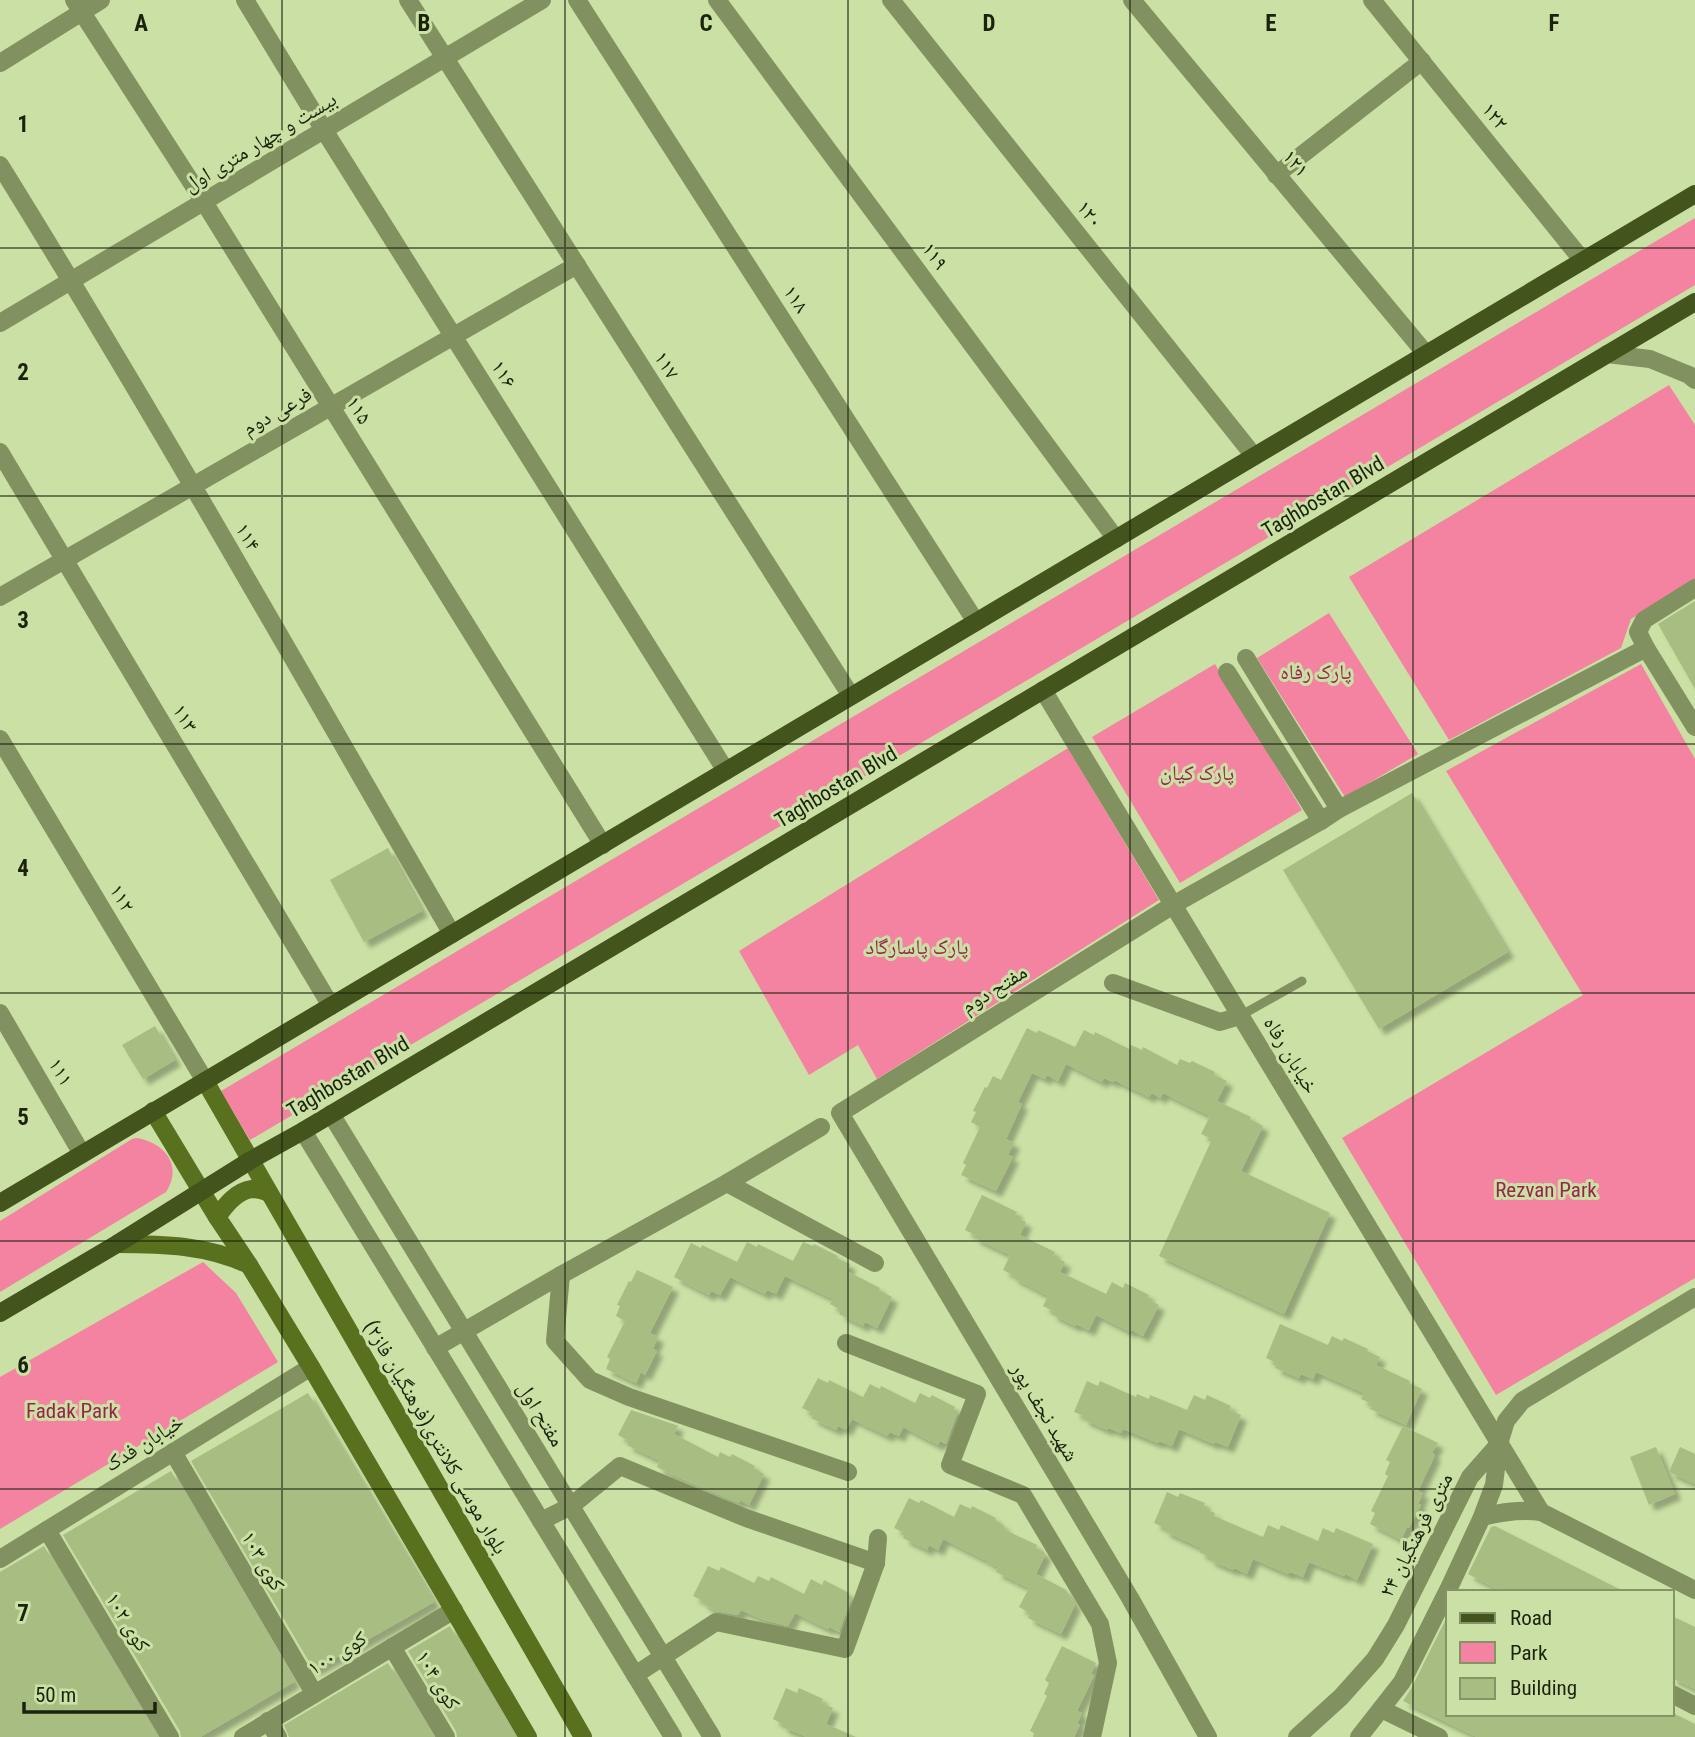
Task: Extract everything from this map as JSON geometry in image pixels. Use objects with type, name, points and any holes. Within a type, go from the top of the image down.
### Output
[{"type":"main road","points":[[0,1203],[1695,194]]},
{"type":"main road","name":"Taghbostan Blvd","points":[[0,1313],[251,1160],[331,1115],[1695,302]]},
{"type":"main road","name":"بلوار موسی کلانتری(فرهنگیان فاز۲)","points":[[205,1081],[583,1737]]},
{"type":"main road","points":[[153,1111],[311,1367],[528,1737]]},
{"type":"main road","points":[[217,1217],[226,1204],[240,1194],[253,1189],[269,1192]]},
{"type":"main road","points":[[117,1244],[190,1247],[233,1257],[249,1265]]},
{"type":"street","points":[[0,63],[78,6],[101,0]]},
{"type":"street","name":"۱۱۶","points":[[245,0],[726,771]]},
{"type":"street","name":"۱۱۷","points":[[408,0],[851,696]]},
{"type":"street","name":"بیست و چهار متری اول","points":[[0,323],[542,0]]},
{"type":"street","name":"۱۱۸","points":[[577,0],[976,622]]},
{"type":"street","name":"۱۱۹","points":[[717,0],[1115,539]]},
{"type":"street","name":"۱۲۰","points":[[891,0],[1254,456]]},
{"type":"street","name":"۱۲۱","points":[[1132,0],[1426,354]]},
{"type":"street","name":"۱۲۲","points":[[1372,0],[1583,261]]},
{"type":"street","name":"۱۱۵","points":[[78,6],[204,202],[603,845]]},
{"type":"street","points":[[1276,175],[1422,61]]},
{"type":"street","name":"۱۱۴","points":[[0,165],[193,486],[452,934]]},
{"type":"street","name":"فرعی دوم","points":[[0,597],[577,265]]},
{"type":"street","points":[[1607,354],[1650,359],[1695,380]]},
{"type":"street","name":"۱۱۳","points":[[0,452],[331,1006]]},
{"type":"street","points":[[1695,588],[1644,620],[1638,632],[1695,727]]},
{"type":"street","name":"مفتح دوم","points":[[840,1113],[1173,905],[1339,809],[1646,648]]},
{"type":"street","points":[[1246,658],[1339,809]]},
{"type":"street","points":[[1227,672],[1321,821]]},
{"type":"street","name":"خیابان رفاه","points":[[1044,690],[1541,1512]]},
{"type":"street","name":"۱۱۲","points":[[0,739],[205,1081]]},
{"type":"street","points":[[1113,983],[1220,1021],[1240,1016]]},
{"type":"street","name":"۱۱۱","points":[[0,1013],[82,1154]]},
{"type":"street","name":"شهید نجف پور","points":[[840,1113],[1130,1598],[1208,1737]]},
{"type":"street","name":"مفتح اول","points":[[331,1115],[712,1737]]},
{"type":"street","points":[[435,1348],[821,1127]]},
{"type":"street","points":[[303,1131],[673,1737]]},
{"type":"street","points":[[727,1183],[875,1263]]},
{"type":"street","points":[[561,1275],[555,1341],[590,1380],[629,1397],[848,1472]]},
{"type":"street","points":[[1454,1590],[1494,1485],[1499,1444],[1506,1421],[1522,1401],[1695,1297]]},
{"type":"street","points":[[846,1343],[977,1394],[950,1465],[1023,1495],[1100,1624],[1108,1664],[1092,1737]]},
{"type":"street","name":"خیابان فدک","points":[[0,1559],[311,1367]]},
{"type":"street","name":"۲۴ متری فرهنگیان","points":[[1297,1737],[1341,1697],[1375,1659],[1396,1625],[1470,1477],[1499,1444]]},
{"type":"street","name":"کوی ۱۰۳","points":[[173,1452],[314,1693]]},
{"type":"street","points":[[541,1521],[571,1506],[620,1466],[746,1518],[876,1563]]},
{"type":"street","points":[[1482,1517],[1514,1510],[1541,1512],[1695,1590]]},
{"type":"street","name":"کوی ۱۰۲","points":[[47,1530],[170,1737]]},
{"type":"street","points":[[635,1675],[716,1622],[845,1649],[876,1563],[878,1538]]},
{"type":"street","points":[[1359,1737],[1402,1682],[1446,1604]]},
{"type":"street","name":"کوی ۱۰۰","points":[[243,1737],[273,1729],[314,1693],[454,1611]]},
{"type":"street","name":"کوی ۱۰۴","points":[[392,1647],[446,1737]]},
{"type":"street","points":[[1674,1695],[1695,1706]]},
{"type":"street","points":[[1381,1709],[1439,1737]]},
{"type":"lane","points":[[1240,1016],[1302,981]]},
{"type":"green space","points":[[1695,218],[1695,285],[250,1140],[221,1091]]},
{"type":"green space","points":[[1669,385],[1695,425],[1695,579],[1631,619],[1621,648],[1449,740],[1349,577]]},
{"type":"green space","name":"پارک رفاه","points":[[1329,613],[1418,754],[1345,797],[1257,658]]},
{"type":"green space","name":"پارک کیان","points":[[1215,664],[1302,810],[1180,883],[1092,737]]},
{"type":"green space","name":"Rezvan Park","points":[[1641,664],[1695,759],[1695,1278],[1496,1395],[1342,1138],[1583,995],[1446,771]]},
{"type":"green space","name":"پارک پاسارگاد","points":[[1068,748],[1159,900],[877,1079],[858,1045],[809,1075],[739,951]]},
{"type":"green space","points":[[137,1138],[156,1145],[168,1157],[173,1173],[166,1192],[0,1292],[0,1221]]},
{"type":"green space","name":"Fadak Park","points":[[203,1262],[236,1293],[278,1362],[0,1529],[0,1377]]},
{"type":"building","points":[[1695,601],[1695,689],[1658,624]]},
{"type":"building","points":[[1412,793],[1508,952],[1379,1029],[1283,870]]},
{"type":"building","points":[[388,848],[422,911],[364,942],[330,880]]},
{"type":"building","points":[[155,1026],[175,1060],[143,1079],[122,1045]]},
{"type":"building","points":[[1027,1028],[1037,1033],[1038,1030],[1075,1047],[1084,1030],[1094,1035],[1095,1032],[1129,1049],[1131,1045],[1142,1050],[1143,1047],[1177,1065],[1180,1059],[1190,1063],[1192,1061],[1227,1081],[1217,1101],[1251,1117],[1250,1119],[1263,1126],[1241,1171],[1330,1213],[1284,1314],[1159,1256],[1212,1139],[1201,1134],[1210,1116],[1163,1093],[1160,1098],[1152,1093],[1149,1097],[1114,1080],[1113,1082],[1104,1078],[1102,1082],[1066,1064],[1058,1081],[1047,1075],[1045,1079],[1032,1073],[1018,1102],[1022,1104],[1006,1139],[1014,1143],[1008,1155],[1013,1157],[996,1191],[961,1175],[966,1165],[963,1163],[980,1127],[971,1122],[976,1112],[973,1111],[993,1076],[1001,1080]]},
{"type":"building","points":[[982,1195],[1017,1212],[1015,1217],[1026,1222],[1020,1235],[1055,1252],[1053,1256],[1065,1262],[1060,1272],[1106,1294],[1112,1282],[1123,1288],[1125,1283],[1149,1295],[1147,1299],[1159,1305],[1143,1336],[1096,1315],[1089,1330],[1051,1314],[1053,1311],[1043,1306],[1048,1296],[1003,1270],[1010,1255],[974,1238],[975,1235],[965,1230]]},
{"type":"building","points":[[747,1242],[757,1247],[758,1244],[793,1261],[803,1242],[813,1246],[814,1244],[838,1256],[837,1258],[850,1264],[847,1271],[892,1297],[877,1328],[865,1322],[863,1326],[839,1314],[841,1310],[830,1304],[833,1299],[785,1276],[776,1294],[767,1290],[765,1294],[730,1277],[720,1295],[711,1291],[709,1295],[674,1277],[691,1243],[701,1248],[702,1245],[737,1262]]},
{"type":"building","points":[[637,1270],[673,1287],[650,1333],[658,1337],[653,1349],[657,1351],[645,1375],[641,1372],[636,1383],[606,1369],[610,1359],[607,1357],[625,1321],[616,1316],[620,1306],[617,1305]]},
{"type":"building","points":[[1280,1324],[1328,1345],[1332,1336],[1342,1341],[1344,1338],[1380,1357],[1376,1365],[1422,1389],[1406,1425],[1370,1409],[1372,1404],[1361,1399],[1364,1393],[1316,1372],[1313,1379],[1301,1374],[1299,1378],[1275,1368],[1277,1363],[1266,1358]]},
{"type":"building","points":[[818,1378],[828,1383],[829,1380],[863,1397],[870,1384],[880,1389],[881,1386],[915,1403],[920,1393],[930,1398],[932,1395],[958,1411],[946,1444],[940,1441],[938,1445],[903,1427],[899,1436],[890,1432],[887,1436],[852,1419],[846,1430],[838,1426],[836,1430],[811,1418],[814,1414],[802,1408]]},
{"type":"building","points":[[1087,1381],[1098,1386],[1100,1381],[1136,1397],[1137,1394],[1149,1399],[1150,1395],[1187,1410],[1194,1395],[1205,1400],[1207,1395],[1231,1406],[1229,1410],[1241,1415],[1228,1447],[1179,1429],[1172,1446],[1159,1441],[1158,1443],[1123,1429],[1121,1433],[1108,1428],[1107,1430],[1074,1412]]},
{"type":"building","points":[[308,1393],[434,1602],[314,1670],[191,1461]]},
{"type":"building","points":[[631,1410],[678,1426],[674,1434],[718,1457],[720,1452],[730,1457],[732,1454],[755,1466],[754,1468],[764,1474],[749,1505],[668,1473],[657,1467],[660,1461],[627,1445],[629,1441],[618,1435]]},
{"type":"building","points":[[1403,1426],[1438,1443],[1418,1491],[1423,1493],[1418,1504],[1421,1505],[1401,1540],[1370,1524],[1375,1513],[1371,1511],[1388,1476],[1385,1474],[1390,1462],[1386,1460]]},
{"type":"building","points":[[1656,1447],[1675,1494],[1649,1505],[1630,1457]]},
{"type":"building","points":[[1680,1447],[1695,1454],[1695,1484],[1669,1472]]},
{"type":"building","points":[[171,1471],[294,1682],[200,1737],[181,1737],[180,1731],[63,1535]]},
{"type":"building","points":[[1167,1492],[1178,1497],[1180,1493],[1205,1503],[1203,1508],[1215,1513],[1214,1516],[1263,1537],[1268,1525],[1279,1530],[1281,1525],[1318,1541],[1323,1528],[1334,1533],[1336,1528],[1373,1544],[1357,1580],[1309,1562],[1303,1577],[1290,1572],[1288,1574],[1253,1559],[1247,1574],[1209,1560],[1210,1557],[1199,1552],[1201,1548],[1164,1531],[1165,1528],[1154,1523]]},
{"type":"building","points":[[909,1498],[919,1503],[921,1500],[954,1517],[960,1504],[971,1509],[972,1506],[996,1518],[995,1520],[1005,1526],[1003,1529],[1037,1545],[1036,1548],[1045,1555],[1036,1574],[1066,1590],[1075,1605],[1061,1634],[1028,1618],[1030,1613],[1019,1607],[1029,1588],[996,1572],[998,1567],[943,1539],[938,1550],[929,1545],[927,1550],[903,1538],[905,1533],[894,1528]]},
{"type":"building","points":[[1495,1526],[1621,1590],[1499,1590],[1468,1574],[1491,1527]]},
{"type":"building","points":[[44,1546],[157,1737],[0,1737],[0,1572]]},
{"type":"building","points":[[708,1566],[719,1571],[721,1567],[754,1583],[758,1576],[769,1581],[771,1577],[804,1594],[811,1579],[822,1585],[824,1580],[849,1593],[847,1597],[851,1599],[839,1632],[795,1613],[788,1626],[741,1610],[738,1615],[716,1611],[693,1596]]},
{"type":"building","points":[[1674,1617],[1695,1627],[1695,1689],[1674,1679]]},
{"type":"building","points":[[1446,1619],[1446,1716],[1675,1714],[1695,1724],[1695,1737],[1477,1737],[1403,1701]]},
{"type":"building","points":[[450,1626],[515,1737],[457,1737],[456,1731],[408,1651]]},
{"type":"building","points":[[1062,1646],[1096,1663],[1091,1674],[1094,1675],[1093,1678],[1077,1711],[1082,1713],[1077,1724],[1080,1725],[1074,1737],[1033,1737],[1034,1733],[1030,1731],[1047,1696],[1044,1694],[1049,1683],[1045,1680]]},
{"type":"building","points":[[388,1663],[433,1737],[289,1737],[284,1725]]},
{"type":"building","points":[[786,1688],[797,1693],[799,1688],[823,1699],[821,1703],[833,1708],[826,1724],[856,1737],[807,1737],[782,1727],[783,1724],[773,1719]]}]
